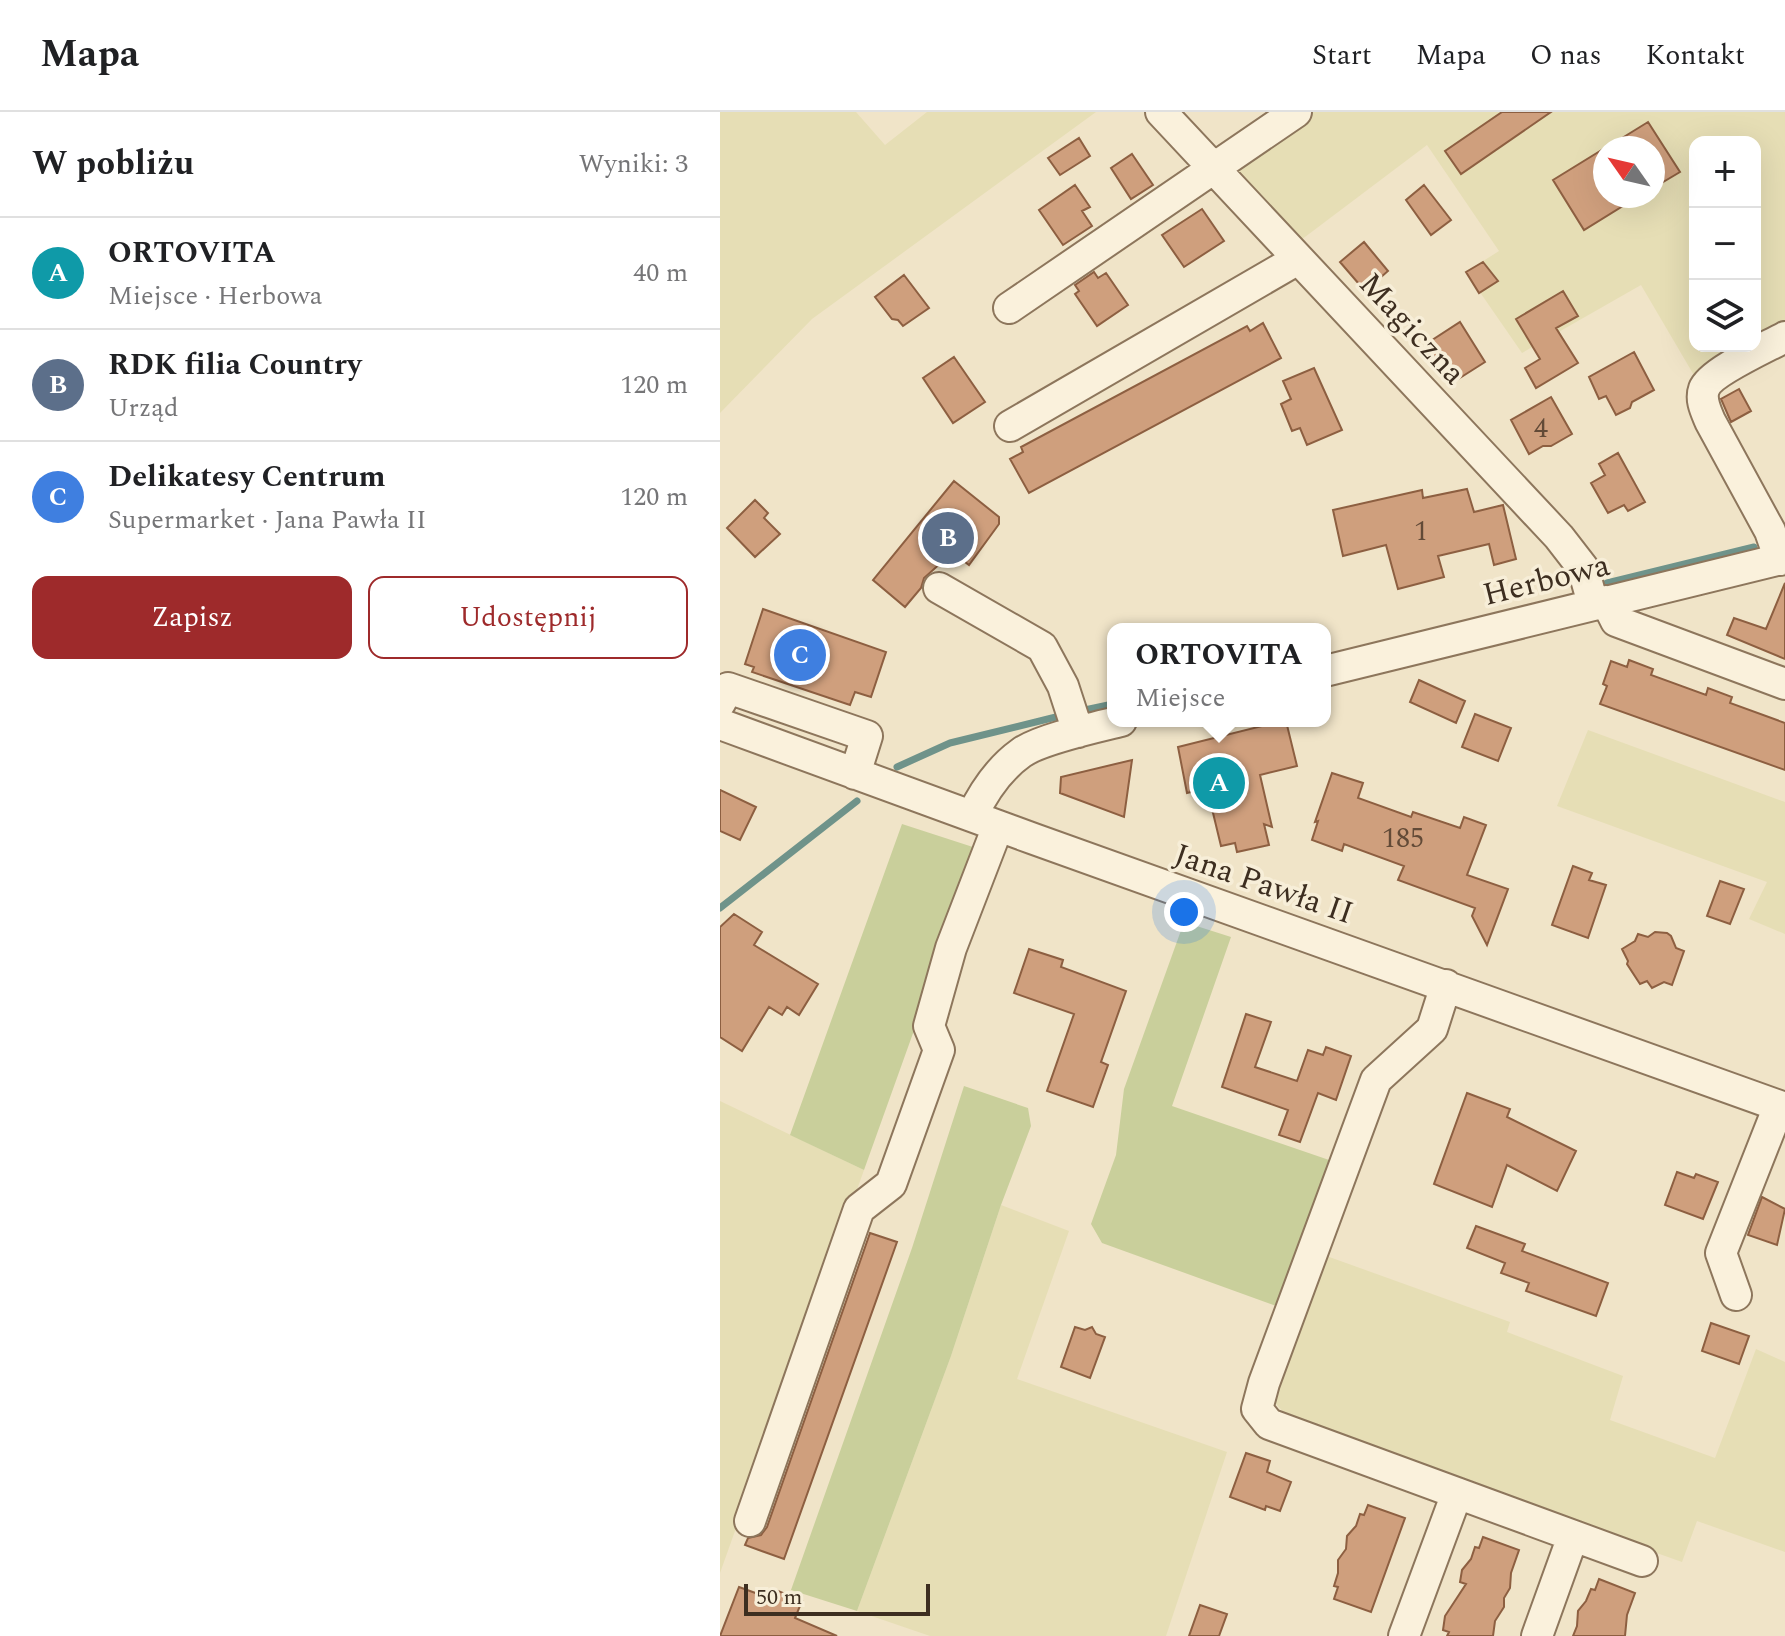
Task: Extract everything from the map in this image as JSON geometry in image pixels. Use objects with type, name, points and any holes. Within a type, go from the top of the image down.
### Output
[{"type":"street","name":"Magiczna","points":[[1161,112],[1559,537],[1583,568],[1600,603]]},
{"type":"street","points":[[1009,308],[1296,112]]},
{"type":"street","points":[[1010,426],[1298,259]]},
{"type":"street","points":[[1782,559],[1703,403],[1704,389],[1713,377],[1785,337]]},
{"type":"street","name":"Herbowa","points":[[1331,670],[1782,559]]},
{"type":"street","points":[[939,588],[1042,647],[1063,686],[1078,732]]},
{"type":"street","points":[[1600,603],[1616,621],[1785,684]]},
{"type":"street","points":[[720,703],[728,688],[867,736],[855,774]]},
{"type":"street","name":"Jana Pawła II","points":[[720,724],[1782,1107]]},
{"type":"street","points":[[750,1521],[859,1209],[891,1184],[939,1050],[929,1026],[1002,770],[1023,751],[1107,725]]},
{"type":"street","points":[[1446,985],[1432,1029],[1376,1080],[1257,1409],[1269,1424],[1642,1561]]},
{"type":"street","points":[[1736,1295],[1721,1253],[1782,1107]]},
{"type":"street","points":[[1404,1636],[1457,1493]]},
{"type":"street","points":[[1537,1636],[1573,1536]]},
{"type":"shaded area","points":[[720,112],[856,112],[885,145],[927,112],[1096,112],[812,319],[720,413]]},
{"type":"shaded area","points":[[1309,112],[1785,112],[1785,329],[1761,342],[1761,136],[1689,136],[1689,352],[1742,352],[1695,377],[1641,285],[1522,353],[1466,272],[1499,251],[1427,145],[1297,243],[1239,181],[1238,169]]},
{"type":"shaded area","points":[[1588,730],[1785,802],[1785,934],[1749,919],[1767,882],[1557,806]]},
{"type":"shaded area","points":[[720,1101],[864,1170],[720,1573]]},
{"type":"shaded area","points":[[1001,1205],[1069,1231],[1017,1379],[1227,1452],[1166,1636],[930,1636],[857,1611],[951,1356]]},
{"type":"shaded area","points":[[1321,1254],[1510,1322],[1507,1332],[1623,1376],[1610,1420],[1715,1458],[1756,1349],[1785,1362],[1785,1552],[1697,1521],[1682,1562],[1293,1423],[1270,1397]]},
{"type":"green space","points":[[902,824],[979,849],[864,1170],[790,1135]]},
{"type":"green space","points":[[1184,922],[1231,937],[1172,1106],[1332,1161],[1279,1307],[1102,1243],[1091,1224],[1116,1155],[1124,1089]]},
{"type":"green space","points":[[964,1086],[1028,1108],[1031,1126],[857,1611],[791,1590],[912,1248]]},
{"type":"building","points":[[1502,112],[1551,112],[1461,174],[1445,151]]},
{"type":"building","points":[[1648,122],[1657,136],[1625,136]]},
{"type":"building","points":[[1079,138],[1090,156],[1060,175],[1048,158]]},
{"type":"building","points":[[1665,149],[1680,172],[1665,181]]},
{"type":"building","points":[[1132,154],[1153,185],[1131,199],[1111,168]]},
{"type":"building","points":[[1593,155],[1593,208],[1620,208],[1584,230],[1553,180]]},
{"type":"building","points":[[1075,185],[1090,207],[1082,211],[1092,226],[1063,245],[1039,210]]},
{"type":"building","points":[[1424,185],[1451,220],[1431,235],[1406,200]]},
{"type":"building","points":[[1202,209],[1224,241],[1184,267],[1162,235]]},
{"type":"building","points":[[1364,242],[1388,271],[1365,291],[1340,262]]},
{"type":"building","points":[[1483,262],[1498,281],[1479,293],[1466,272]]},
{"type":"building","points":[[1094,272],[1098,278],[1106,273],[1128,305],[1097,326],[1075,294],[1079,291],[1075,285]]},
{"type":"building","points":[[904,275],[929,308],[903,326],[892,319],[875,297]]},
{"type":"building","points":[[1563,291],[1578,316],[1556,328],[1578,363],[1536,388],[1525,368],[1540,359],[1516,319]]},
{"type":"building","points":[[1460,322],[1485,362],[1452,383],[1426,344]]},
{"type":"building","points":[[1263,323],[1281,358],[1029,493],[1010,459],[1023,452],[1021,447],[1247,326],[1250,331]]},
{"type":"building","points":[[1634,352],[1654,390],[1616,415],[1606,396],[1599,399],[1589,377]]},
{"type":"building","points":[[954,357],[985,402],[953,423],[923,378]]},
{"type":"building","points":[[1314,368],[1342,430],[1307,445],[1300,428],[1292,431],[1281,404],[1291,399],[1283,381]]},
{"type":"building","points":[[1739,389],[1751,411],[1731,422],[1721,399]]},
{"type":"building","points":[[1551,397],[1572,434],[1529,454],[1511,420]]},
{"type":"building","points":[[1618,453],[1645,502],[1628,511],[1624,505],[1608,513],[1591,483],[1605,475],[1599,464]]},
{"type":"building","points":[[954,481],[999,517],[999,524],[969,565],[956,555],[948,565],[943,561],[924,578],[921,588],[905,607],[873,580]]},
{"type":"building","points":[[1467,489],[1474,512],[1503,505],[1516,559],[1494,565],[1489,544],[1438,556],[1444,577],[1398,589],[1386,545],[1343,556],[1333,510],[1422,490],[1423,498]]},
{"type":"building","points":[[755,500],[768,513],[764,518],[780,534],[755,557],[727,528]]},
{"type":"building","points":[[1785,583],[1785,659],[1727,635],[1734,618],[1766,629]]},
{"type":"building","points":[[763,609],[886,652],[871,697],[855,692],[850,705],[752,672],[754,667],[745,664]]},
{"type":"building","points":[[1629,660],[1653,669],[1651,675],[1706,695],[1708,688],[1732,697],[1730,703],[1785,723],[1785,770],[1600,704],[1611,661],[1627,667]]},
{"type":"building","points":[[1419,680],[1465,701],[1456,723],[1410,702]]},
{"type":"building","points":[[1475,714],[1511,728],[1498,761],[1462,747]]},
{"type":"building","points":[[1258,727],[1287,727],[1297,766],[1260,775],[1272,827],[1264,824],[1269,845],[1237,852],[1235,843],[1221,846],[1207,788],[1187,793],[1178,747]]},
{"type":"building","points":[[1132,760],[1124,817],[1060,793],[1061,777]]},
{"type":"building","points":[[1332,773],[1363,783],[1358,798],[1411,817],[1413,812],[1460,828],[1464,817],[1486,825],[1467,875],[1508,889],[1487,945],[1472,916],[1475,908],[1398,880],[1404,866],[1344,844],[1342,851],[1312,840]]},
{"type":"building","points":[[720,790],[756,807],[740,840],[720,831]]},
{"type":"building","points":[[1573,866],[1592,873],[1589,880],[1606,885],[1588,938],[1552,925]]},
{"type":"building","points":[[1720,881],[1744,889],[1730,924],[1707,916]]},
{"type":"building","points":[[734,914],[762,932],[754,945],[818,984],[799,1015],[787,1007],[782,1015],[769,1007],[742,1051],[720,1037],[720,927]]},
{"type":"building","points":[[1655,932],[1667,933],[1676,948],[1684,951],[1672,985],[1664,982],[1652,988],[1647,981],[1640,984],[1627,964],[1622,949],[1635,941],[1638,934],[1648,937]]},
{"type":"building","points":[[1029,949],[1063,960],[1061,967],[1126,991],[1101,1062],[1108,1065],[1093,1107],[1047,1091],[1074,1014],[1014,993]]},
{"type":"building","points":[[1246,1014],[1271,1022],[1255,1067],[1297,1081],[1308,1050],[1323,1055],[1326,1047],[1351,1056],[1336,1100],[1318,1093],[1300,1142],[1279,1135],[1288,1110],[1222,1087]]},
{"type":"building","points":[[1467,1093],[1510,1109],[1507,1117],[1576,1151],[1557,1191],[1507,1165],[1492,1207],[1434,1184]]},
{"type":"building","points":[[1677,1172],[1694,1178],[1696,1174],[1718,1182],[1703,1219],[1665,1205]]},
{"type":"building","points":[[1762,1197],[1785,1209],[1777,1245],[1748,1235]]},
{"type":"building","points":[[1476,1226],[1525,1244],[1522,1251],[1608,1283],[1596,1316],[1526,1291],[1529,1283],[1501,1273],[1505,1263],[1467,1248]]},
{"type":"building","points":[[870,1233],[897,1242],[784,1559],[745,1545],[748,1538],[761,1535],[767,1527]]},
{"type":"building","points":[[1711,1323],[1749,1336],[1739,1364],[1702,1351]]},
{"type":"building","points":[[1075,1327],[1085,1330],[1092,1327],[1096,1334],[1105,1337],[1090,1378],[1061,1367]]},
{"type":"building","points":[[1246,1453],[1270,1461],[1267,1472],[1291,1482],[1280,1511],[1266,1506],[1265,1510],[1230,1497]]},
{"type":"building","points":[[1368,1505],[1405,1518],[1371,1612],[1334,1599],[1338,1587],[1334,1586],[1338,1560],[1346,1549],[1347,1536]]},
{"type":"building","points":[[1483,1537],[1519,1550],[1504,1607],[1495,1621],[1493,1636],[1447,1636],[1449,1632],[1443,1630],[1445,1616],[1466,1584],[1460,1582],[1462,1570],[1471,1559],[1475,1547],[1479,1548]]},
{"type":"building","points":[[1599,1579],[1635,1593],[1627,1615],[1625,1636],[1573,1636],[1578,1611],[1591,1589],[1595,1590]]},
{"type":"building","points":[[739,1587],[772,1599],[776,1590],[802,1601],[795,1618],[837,1636],[720,1636]]},
{"type":"building","points":[[1200,1605],[1227,1614],[1219,1636],[1189,1636]]},
{"type":"waterway","points":[[1607,583],[1754,547]]},
{"type":"waterway","points":[[1080,711],[1107,705]]},
{"type":"waterway","points":[[897,767],[950,743],[1064,715]]},
{"type":"waterway","points":[[720,908],[857,801]]},
{"type":"place","name":"RDK filia Country","points":[[948,538]]},
{"type":"place","name":"Delikatesy Centrum","points":[[800,655]]},
{"type":"place","name":"ORTOVITA","points":[[1219,783]]}]
